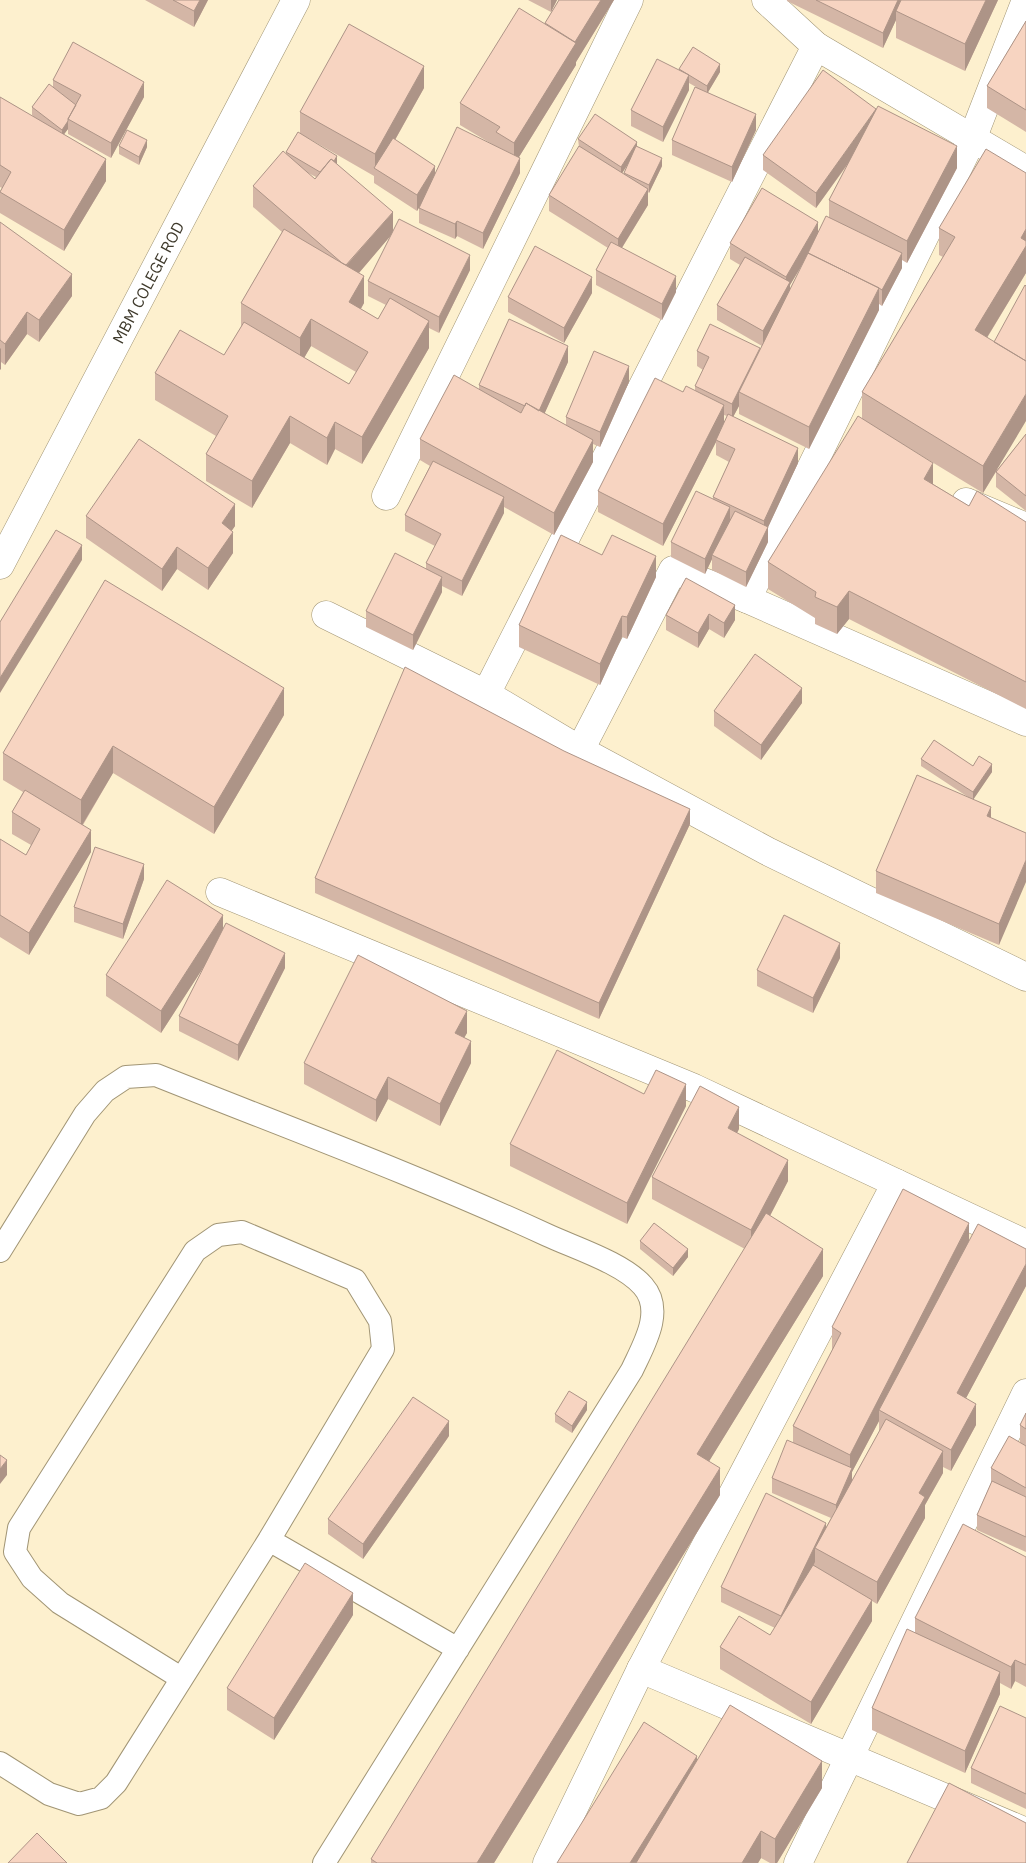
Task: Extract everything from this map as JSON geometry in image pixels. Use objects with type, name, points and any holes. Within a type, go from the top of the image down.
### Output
[{"type":"street","name":"MBM COLEGE ROD","points":[[0,565],[296,0]]},
{"type":"street","points":[[386,496],[629,0]]},
{"type":"street","points":[[766,0],[816,46],[1026,170]]},
{"type":"street","points":[[747,599],[973,137],[1026,0]]},
{"type":"street","points":[[486,694],[816,46]]},
{"type":"street","points":[[966,502],[1026,527]]},
{"type":"street","points":[[580,750],[673,570],[747,599],[1026,722]]},
{"type":"street","points":[[326,614],[486,694],[580,750],[767,851],[1026,977]]},
{"type":"street","points":[[220,892],[694,1088],[1026,1244]]},
{"type":"street","points":[[547,1863],[640,1669],[896,1183]]},
{"type":"street","points":[[798,1863],[1026,1393]]},
{"type":"street","points":[[640,1669],[1026,1832]]},
{"type":"lane","points":[[0,1251],[85,1114],[105,1091],[126,1077],[156,1075],[495,1211],[623,1270],[644,1287],[652,1303],[651,1329],[632,1370],[324,1863]]},
{"type":"lane","points":[[0,1763],[49,1794],[79,1804],[100,1798],[116,1783],[269,1540],[383,1348],[380,1321],[355,1280],[242,1232],[218,1235],[195,1250],[19,1528],[15,1552],[32,1578],[60,1603],[182,1678]]},
{"type":"lane","points":[[269,1540],[458,1649]]},
{"type":"building","points":[[173,0],[200,0],[194,11]]},
{"type":"building","points":[[559,0],[601,0],[575,42],[545,23]]},
{"type":"building","points":[[816,0],[898,0],[883,33]]},
{"type":"building","points":[[901,0],[986,0],[965,44],[896,11]]},
{"type":"building","points":[[519,8],[576,43],[514,143],[496,132],[500,127],[460,103]]},
{"type":"building","points":[[1026,21],[1026,110],[987,86]]},
{"type":"building","points":[[349,24],[424,66],[375,154],[300,112]]},
{"type":"building","points":[[73,42],[144,82],[111,143],[68,119],[81,95],[53,80]]},
{"type":"building","points":[[693,47],[720,64],[707,86],[679,69]]},
{"type":"building","points":[[657,59],[689,75],[663,127],[631,110]]},
{"type":"building","points":[[823,70],[876,109],[816,193],[763,155]]},
{"type":"building","points":[[49,84],[76,105],[62,130],[32,107]]},
{"type":"building","points":[[695,87],[756,114],[732,167],[672,140]]},
{"type":"building","points":[[0,97],[106,159],[64,230],[0,192],[11,172],[0,165]]},
{"type":"building","points":[[878,106],[957,146],[907,241],[829,200]]},
{"type":"building","points":[[595,114],[637,142],[621,167],[578,139]]},
{"type":"building","points":[[457,127],[520,158],[483,233],[457,221],[455,224],[419,208]]},
{"type":"building","points":[[127,130],[147,140],[139,157],[119,146]]},
{"type":"building","points":[[298,132],[337,156],[334,161],[331,159],[320,172],[286,152]]},
{"type":"building","points":[[393,138],[435,166],[417,195],[374,168]]},
{"type":"building","points":[[579,146],[648,189],[618,239],[549,195]]},
{"type":"building","points":[[636,146],[662,158],[649,185],[624,173]]},
{"type":"building","points":[[986,149],[1026,173],[1026,229],[1021,238],[1026,241],[1026,246],[975,330],[1026,361],[1026,394],[983,466],[862,392],[955,237],[939,228]]},
{"type":"building","points":[[283,151],[315,179],[331,159],[393,212],[346,265],[253,186]]},
{"type":"building","points":[[762,188],[818,222],[786,277],[730,243]]},
{"type":"building","points":[[826,216],[902,253],[882,290],[808,253]]},
{"type":"building","points":[[399,219],[470,255],[439,317],[368,281]]},
{"type":"building","points":[[0,222],[72,274],[39,320],[27,312],[5,344],[0,340]]},
{"type":"building","points":[[284,229],[364,276],[349,302],[378,319],[390,298],[429,321],[362,437],[335,422],[327,438],[290,416],[252,481],[206,454],[228,416],[155,373],[180,330],[224,355],[244,322],[349,384],[368,352],[311,319],[300,338],[241,303]]},
{"type":"building","points":[[611,242],[676,276],[662,304],[596,270]]},
{"type":"building","points":[[535,246],[592,277],[564,328],[508,297]]},
{"type":"building","points":[[808,253],[879,288],[809,427],[739,392]]},
{"type":"building","points":[[745,257],[790,282],[763,331],[717,305]]},
{"type":"building","points":[[1026,286],[1026,361],[994,342]]},
{"type":"building","points":[[509,319],[568,346],[539,411],[526,403],[525,406],[479,385]]},
{"type":"building","points":[[710,324],[760,348],[732,404],[695,386],[709,357],[697,351]]},
{"type":"building","points":[[594,351],[629,366],[600,432],[566,417]]},
{"type":"building","points":[[454,375],[521,413],[526,403],[593,440],[554,513],[420,439]]},
{"type":"building","points":[[655,378],[683,392],[686,386],[724,405],[663,524],[598,491]]},
{"type":"building","points":[[728,414],[798,448],[764,521],[713,497],[735,449],[716,440]]},
{"type":"building","points":[[858,416],[933,463],[924,479],[969,506],[977,491],[1026,522],[1026,682],[849,591],[837,607],[815,597],[816,592],[768,562]]},
{"type":"building","points":[[1026,434],[1026,496],[996,472]]},
{"type":"building","points":[[139,439],[235,504],[222,523],[233,532],[208,568],[177,547],[162,569],[86,516]]},
{"type":"building","points":[[433,461],[504,497],[462,581],[426,563],[441,534],[405,515]]},
{"type":"building","points":[[696,491],[730,507],[705,559],[671,542]]},
{"type":"building","points":[[735,511],[768,527],[746,572],[712,555]]},
{"type":"building","points":[[56,530],[82,545],[0,678],[0,622]]},
{"type":"building","points":[[561,535],[602,555],[612,535],[656,556],[627,617],[622,616],[600,664],[519,625]]},
{"type":"building","points":[[395,553],[442,577],[413,635],[366,611]]},
{"type":"building","points":[[686,578],[735,605],[724,623],[709,614],[698,633],[666,615]]},
{"type":"building","points":[[105,580],[284,688],[214,807],[113,746],[81,800],[3,753]]},
{"type":"building","points":[[755,654],[802,688],[761,745],[714,711]]},
{"type":"building","points":[[405,667],[564,751],[690,809],[599,1003],[315,878]]},
{"type":"building","points":[[934,740],[973,766],[979,756],[992,764],[973,792],[921,759]]},
{"type":"building","points":[[917,775],[991,807],[987,816],[1026,833],[1026,860],[999,924],[876,871]]},
{"type":"building","points":[[25,790],[91,830],[29,933],[0,915],[0,839],[26,855],[40,829],[12,812]]},
{"type":"building","points":[[95,847],[144,864],[123,924],[74,907]]},
{"type":"building","points":[[167,880],[223,915],[161,1011],[106,975]]},
{"type":"building","points":[[784,915],[840,943],[813,998],[757,970]]},
{"type":"building","points":[[226,923],[285,953],[238,1045],[179,1016]]},
{"type":"building","points":[[358,955],[467,1011],[455,1033],[471,1041],[440,1104],[388,1077],[376,1100],[304,1063]]},
{"type":"building","points":[[557,1050],[644,1094],[656,1070],[686,1084],[627,1203],[510,1144]]},
{"type":"building","points":[[700,1086],[739,1107],[728,1128],[788,1160],[751,1230],[652,1177]]},
{"type":"building","points":[[903,1189],[969,1223],[850,1455],[793,1426],[841,1333],[832,1327]]},
{"type":"building","points":[[766,1213],[823,1249],[697,1454],[720,1468],[477,1863],[377,1863],[371,1859]]},
{"type":"building","points":[[654,1223],[688,1249],[673,1268],[640,1241]]},
{"type":"building","points":[[978,1224],[1026,1249],[1026,1264],[957,1393],[976,1404],[951,1450],[879,1410]]},
{"type":"building","points":[[569,1391],[587,1402],[572,1426],[555,1414]]},
{"type":"building","points":[[413,1397],[449,1421],[363,1544],[328,1519]]},
{"type":"building","points":[[1026,1413],[1026,1429],[1020,1425]]},
{"type":"building","points":[[886,1419],[943,1451],[919,1493],[925,1497],[877,1582],[815,1548]]},
{"type":"building","points":[[1009,1436],[1026,1446],[1026,1488],[991,1468]]},
{"type":"building","points":[[787,1440],[852,1468],[836,1505],[772,1478]]},
{"type":"building","points":[[0,1455],[7,1460],[0,1469]]},
{"type":"building","points":[[992,1481],[1026,1497],[1026,1537],[977,1515]]},
{"type":"building","points":[[766,1493],[826,1523],[781,1616],[721,1587]]},
{"type":"building","points":[[963,1524],[1026,1557],[1026,1665],[1015,1660],[1011,1667],[915,1618]]},
{"type":"building","points":[[305,1563],[353,1593],[274,1718],[227,1688]]},
{"type":"building","points":[[813,1565],[872,1600],[811,1702],[720,1647],[739,1616],[770,1635]]},
{"type":"building","points":[[907,1629],[1000,1672],[965,1751],[872,1708]]},
{"type":"building","points":[[730,1705],[822,1761],[775,1839],[761,1831],[742,1863],[636,1863]]},
{"type":"building","points":[[1000,1706],[1026,1718],[1026,1794],[971,1768]]},
{"type":"building","points":[[644,1722],[697,1756],[630,1863],[557,1863]]},
{"type":"building","points":[[949,1783],[1026,1823],[1026,1863],[907,1863]]},
{"type":"building","points":[[37,1833],[67,1863],[8,1863]]}]
